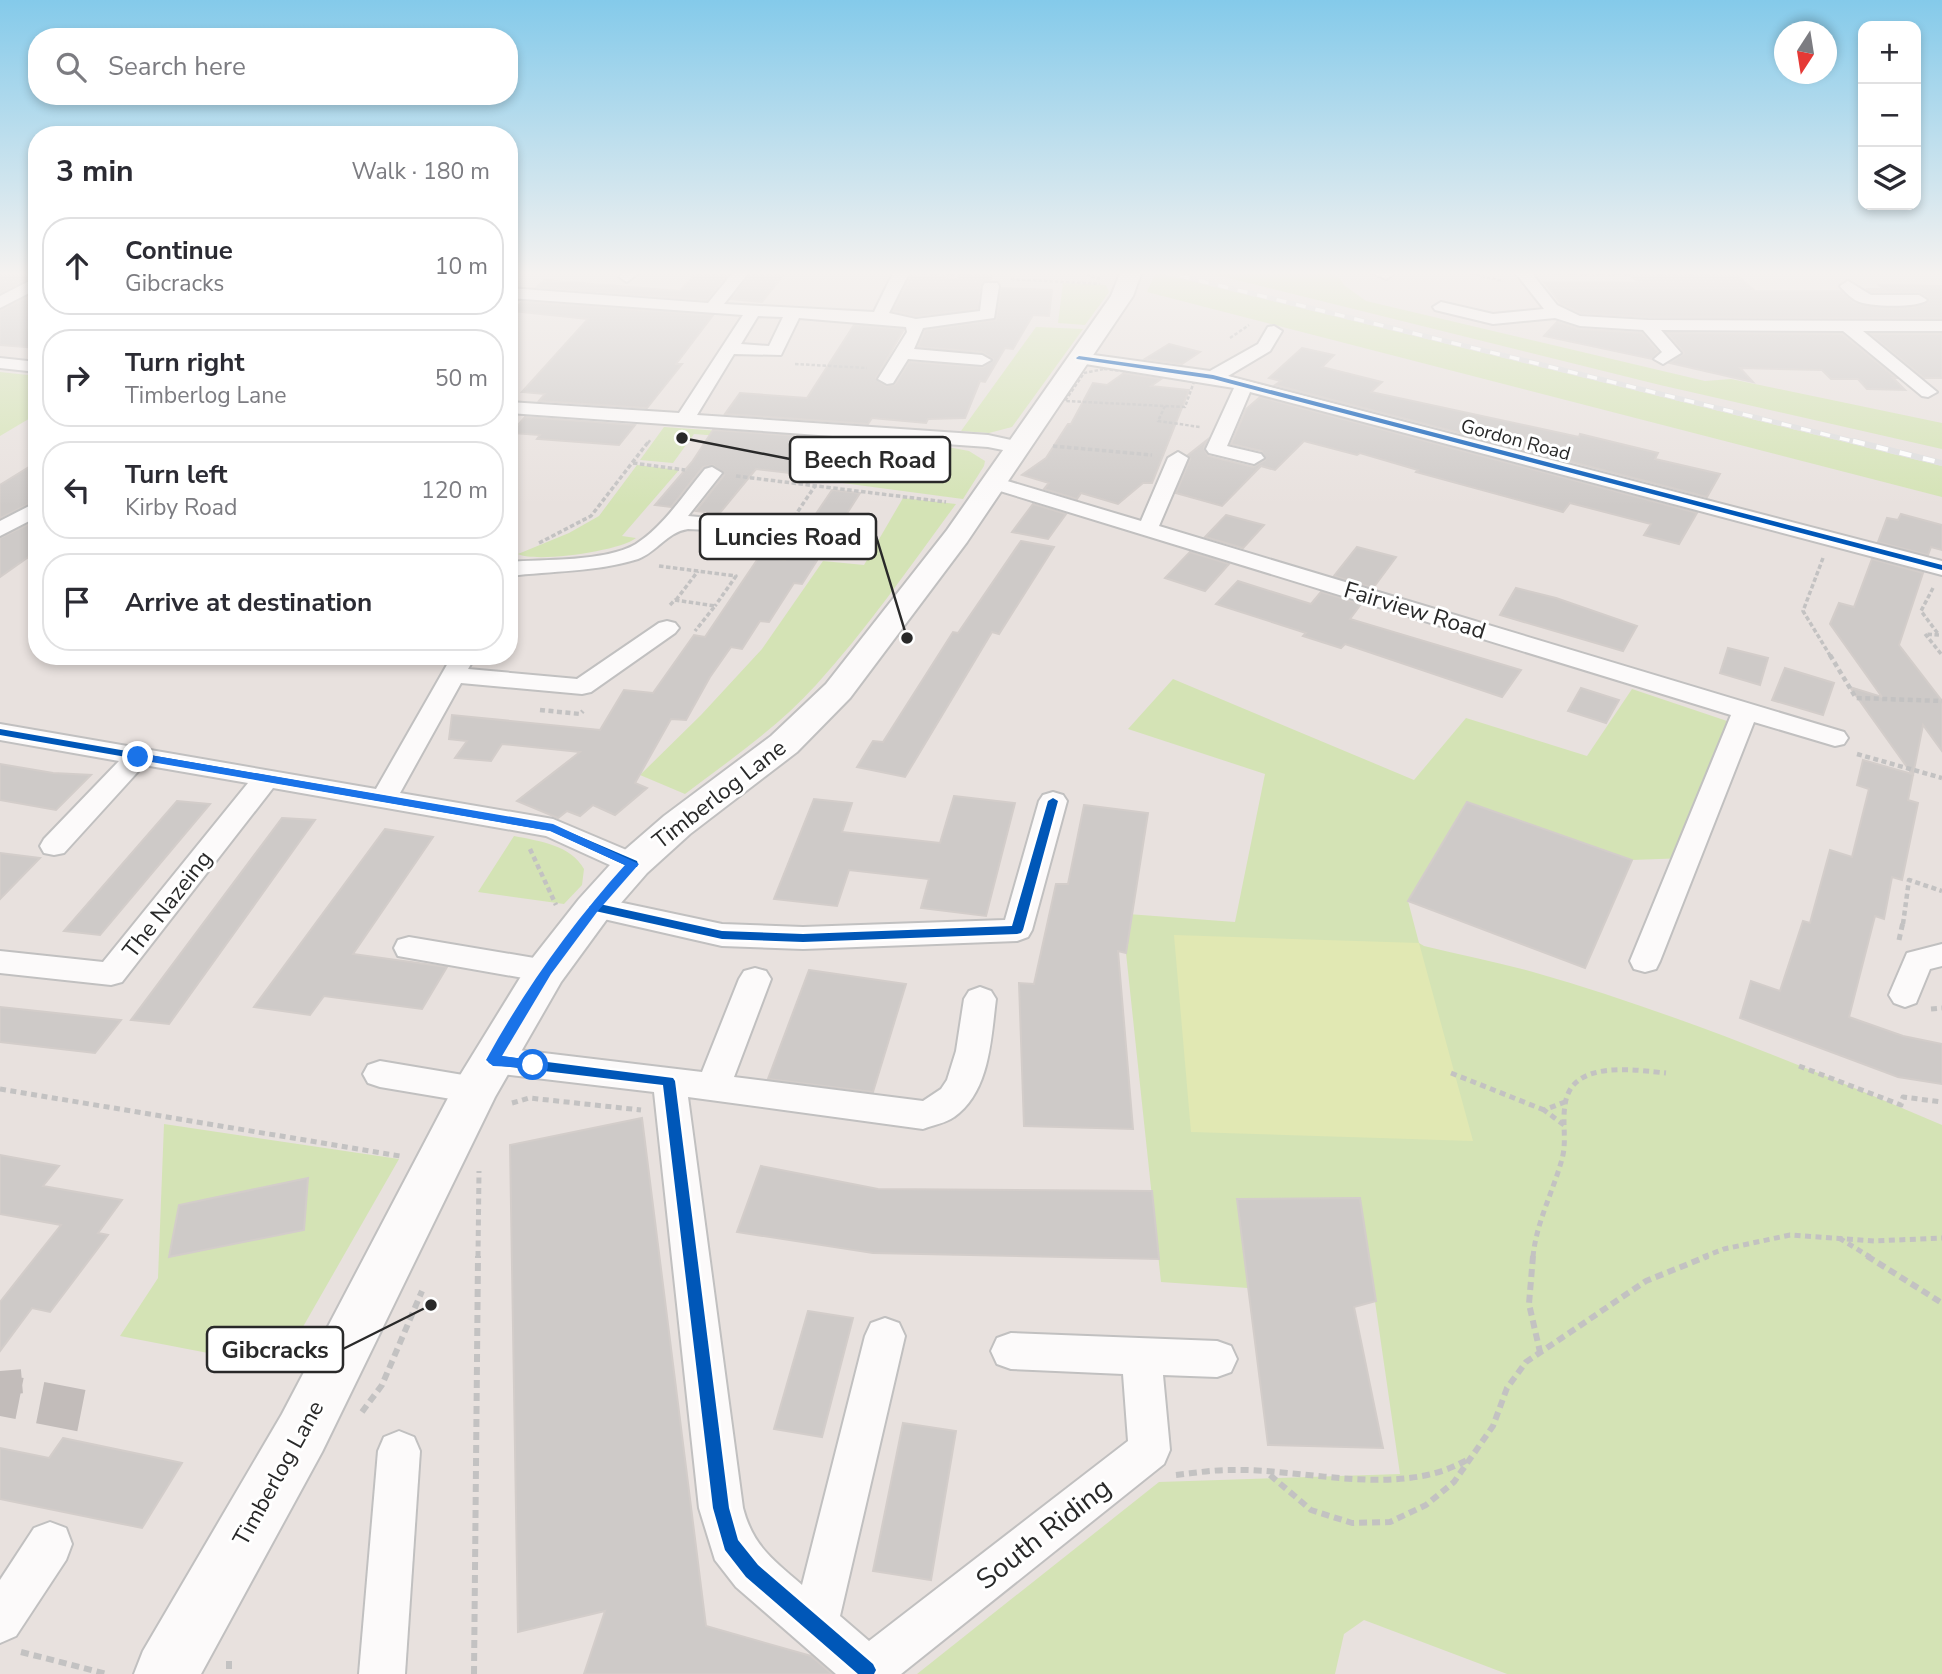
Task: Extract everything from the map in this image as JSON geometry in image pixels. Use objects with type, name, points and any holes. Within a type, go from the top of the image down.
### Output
[{"type":"main road","name":"Timberlog Lane","points":[[166,1674],[302,1433],[491,1086],[546,971],[578,912],[677,825],[784,744],[838,691],[949,547],[994,483],[1033,446],[1084,349]]},
{"type":"street","points":[[684,420],[728,349]]},
{"type":"street","points":[[731,349],[776,349]]},
{"type":"street","points":[[887,379],[905,349]]},
{"type":"street","points":[[1213,377],[1260,349]]},
{"type":"street","points":[[1662,359],[1672,353],[1669,349]]},
{"type":"street","points":[[1875,349],[1928,392]]},
{"type":"street","points":[[903,353],[982,360]]},
{"type":"street","name":"Gordon Road","points":[[1079,358],[1213,377],[1942,568]]},
{"type":"street","points":[[0,363],[28,366]]},
{"type":"street","points":[[1244,385],[1216,449],[1254,458]]},
{"type":"street","points":[[518,408],[1033,446]]},
{"type":"street","points":[[1148,528],[1178,458]]},
{"type":"street","points":[[518,568],[621,557],[654,543],[712,473]]},
{"type":"street","name":"Fairview Road","points":[[994,483],[1745,712],[1840,744]]},
{"type":"street","points":[[0,530],[28,513]]},
{"type":"street","points":[[669,526],[708,523],[764,531]]},
{"type":"street","points":[[384,797],[458,666],[582,687],[667,628]]},
{"type":"street","points":[[1645,961],[1745,712]]},
{"type":"street","points":[[0,732],[553,828],[633,864]]},
{"type":"street","points":[[54,846],[138,757]]},
{"type":"street","name":"The Nazeing","points":[[0,962],[111,974],[266,779]]},
{"type":"street","points":[[578,912],[722,935],[816,938],[1017,930],[1053,801]]},
{"type":"street","points":[[409,948],[546,971]]},
{"type":"street","points":[[1905,995],[1918,961],[1942,955]]},
{"type":"street","points":[[713,1088],[755,979]]},
{"type":"street","points":[[380,1074],[491,1086],[658,1096],[713,1088],[890,1113],[925,1115],[953,1100],[965,1082],[980,999]]},
{"type":"street","points":[[658,1096],[669,1081],[721,1508],[731,1544],[752,1571],[866,1672]]},
{"type":"street","points":[[815,1625],[885,1336]]},
{"type":"street","points":[[1011,1351],[1217,1359]]},
{"type":"street","name":"South Riding","points":[[866,1672],[1149,1450],[1142,1356]]},
{"type":"street","points":[[382,1674],[399,1451]]},
{"type":"street","points":[[3,1634],[50,1544]]},
{"type":"path","points":[[795,364],[871,369]]},
{"type":"path","points":[[1165,406],[1158,421],[1204,427]]},
{"type":"path","points":[[536,544],[591,516],[654,434]]},
{"type":"path","points":[[1033,446],[1178,458]]},
{"type":"path","points":[[633,463],[952,502]]},
{"type":"path","points":[[1824,555],[1803,611],[1856,698],[1942,701]]},
{"type":"path","points":[[646,564],[736,576],[715,606]]},
{"type":"path","points":[[675,600],[698,571]]},
{"type":"path","points":[[1840,744],[1942,778]]},
{"type":"path","points":[[530,847],[578,912]]},
{"type":"path","points":[[1799,1066],[1900,1105],[1903,1097],[1942,1102]]},
{"type":"path","points":[[1540,1352],[1529,1304],[1535,1238],[1563,1156],[1565,1102],[1581,1078],[1611,1068],[1666,1073]]},
{"type":"path","points":[[1451,1073],[1544,1110],[1564,1125]]},
{"type":"path","points":[[491,1086],[516,1100],[658,1096]]},
{"type":"path","points":[[0,1089],[414,1158]]},
{"type":"path","points":[[1544,1110],[1565,1102]]},
{"type":"path","points":[[474,1674],[479,1155]]},
{"type":"path","points":[[1474,1455],[1449,1471],[1425,1478],[1270,1475],[1311,1510],[1352,1523],[1390,1522],[1426,1505],[1454,1482],[1474,1455],[1493,1426],[1515,1373],[1540,1352],[1646,1281],[1724,1249],[1790,1235],[1874,1241],[1942,1238]]},
{"type":"path","points":[[1838,1238],[1942,1303]]},
{"type":"path","points":[[3,1634],[107,1674]]},
{"type":"green space","points":[[1020,349],[1068,349],[1012,427],[989,433],[961,431]]},
{"type":"green space","points":[[1369,349],[1468,349],[1942,466],[1942,497]]},
{"type":"green space","points":[[1515,349],[1570,349],[1705,381],[1731,379],[1942,423],[1942,449]]},
{"type":"green space","points":[[0,372],[28,375],[28,419],[0,436]]},
{"type":"green space","points":[[664,427],[953,448],[969,451],[985,461],[963,499],[835,482],[856,447],[694,434],[673,463],[640,460]]},
{"type":"green space","points":[[637,465],[679,470],[622,536],[636,538],[613,547],[578,554],[542,557],[518,554],[569,533],[599,516]]},
{"type":"green space","points":[[903,498],[956,504],[871,619],[816,685],[770,729],[685,794],[640,775],[762,649],[823,561],[864,565]]},
{"type":"green space","points":[[1173,679],[1414,780],[1466,718],[1587,756],[1632,689],[1730,722],[1686,858],[1632,860],[1467,802],[1408,901],[1419,943],[1424,946],[1533,972],[1637,1005],[1791,1062],[1942,1125],[1942,1674],[1507,1674],[1364,1620],[1344,1634],[1335,1674],[917,1674],[1159,1482],[1400,1474],[1360,1198],[1237,1199],[1248,1288],[1161,1282],[1126,953],[1128,914],[1235,922],[1265,774],[1128,729]]},
{"type":"green space","points":[[514,836],[563,849],[584,869],[582,885],[564,904],[478,892]]},
{"type":"green space","points":[[1174,935],[1419,943],[1473,1141],[1191,1132]]},
{"type":"green space","points":[[164,1124],[399,1159],[280,1367],[120,1336],[158,1278]]},
{"type":"building","points":[[561,349],[687,349],[676,364],[682,364],[647,408],[539,401],[545,394],[522,392]]},
{"type":"building","points":[[838,349],[893,349],[876,378],[886,386],[895,384],[909,362],[983,367],[993,359],[982,352],[945,349],[1004,349],[985,382],[980,381],[965,418],[928,419],[926,423],[872,418],[868,424],[725,414],[740,393],[807,398]]},
{"type":"building","points":[[1161,349],[1200,352],[1182,364],[1145,359]]},
{"type":"building","points":[[1301,349],[1307,349],[1334,355],[1322,367],[1382,382],[1371,392],[1579,437],[1580,434],[1658,453],[1655,459],[1720,474],[1707,497],[1275,385],[1281,381],[1269,378]]},
{"type":"building","points":[[1606,349],[1656,349],[1658,352],[1652,359]]},
{"type":"building","points":[[1681,349],[1861,349],[1896,378],[1893,378],[1905,390],[1867,389],[1858,379],[1831,379],[1822,370],[1740,368],[1753,382],[1670,363],[1684,353]]},
{"type":"building","points":[[1889,349],[1942,349],[1942,378],[1924,378]]},
{"type":"building","points":[[1124,373],[1161,379],[1151,386],[1189,390],[1152,483],[1143,483],[1118,504],[1081,493],[1077,499],[1044,489],[1049,483],[1022,475],[1046,458],[1068,424],[1071,424],[1093,383],[1107,385]]},
{"type":"building","points":[[1260,397],[1697,513],[1679,544],[1644,535],[1651,524],[1570,503],[1563,512],[1416,472],[1418,470],[1360,453],[1357,455],[1304,441],[1275,470],[1261,466],[1222,506],[1176,493],[1190,459],[1188,455],[1207,440],[1204,448],[1208,456],[1253,467],[1265,460],[1262,451],[1231,444],[1246,409]]},
{"type":"building","points":[[525,417],[635,425],[619,445],[537,439],[540,435],[518,433],[518,425]]},
{"type":"building","points":[[713,430],[857,440],[832,478],[756,469],[719,514],[696,511],[724,475],[713,465],[703,467],[671,507],[655,505],[692,462]]},
{"type":"building","points":[[28,468],[28,504],[0,518],[0,485]]},
{"type":"building","points":[[832,490],[860,493],[802,584],[794,583],[769,622],[760,621],[742,649],[731,647],[710,677],[686,720],[671,719],[635,783],[647,788],[615,815],[593,805],[580,816],[567,811],[558,818],[517,801],[580,752],[502,744],[491,761],[455,758],[467,741],[449,739],[452,715],[600,730],[624,690],[653,693],[694,635],[705,637],[759,557],[785,560]]},
{"type":"building","points":[[1033,504],[1066,514],[1048,539],[1012,532]]},
{"type":"building","points":[[1901,514],[1942,525],[1942,550],[1931,547],[1928,555],[1878,542],[1887,518],[1898,520]]},
{"type":"building","points":[[1226,515],[1264,525],[1243,548],[1205,537]]},
{"type":"building","points":[[28,524],[28,557],[0,577],[0,538]]},
{"type":"building","points":[[1021,541],[1054,547],[999,634],[992,632],[905,777],[857,767],[873,741],[883,742],[953,632],[958,633]]},
{"type":"building","points":[[1357,547],[1396,557],[1373,588],[1334,576]]},
{"type":"building","points":[[1190,552],[1229,564],[1205,591],[1165,578]]},
{"type":"building","points":[[1872,559],[1923,573],[1899,645],[1942,701],[1942,751],[1923,725],[1908,800],[1918,803],[1902,880],[1892,877],[1884,919],[1875,916],[1849,1017],[1903,1036],[1942,1044],[1942,1084],[1898,1077],[1740,1018],[1751,981],[1780,991],[1803,921],[1810,923],[1830,850],[1852,857],[1869,789],[1857,785],[1863,760],[1912,774],[1850,687],[1882,697],[1830,624],[1839,603],[1854,607]]},
{"type":"building","points":[[1238,581],[1311,604],[1321,592],[1361,604],[1350,619],[1521,670],[1502,697],[1345,644],[1341,648],[1303,636],[1306,633],[1216,604]]},
{"type":"building","points":[[1516,588],[1556,598],[1637,626],[1623,651],[1500,615]]},
{"type":"building","points":[[1728,648],[1768,658],[1760,685],[1720,673]]},
{"type":"building","points":[[1785,668],[1834,683],[1823,715],[1772,700]]},
{"type":"building","points":[[1581,688],[1619,700],[1606,723],[1568,711]]},
{"type":"building","points":[[0,764],[53,773],[91,775],[56,810],[0,800]]},
{"type":"building","points":[[954,796],[1015,803],[986,916],[921,908],[929,879],[849,870],[837,906],[774,899],[814,799],[852,803],[842,832],[940,843]]},
{"type":"building","points":[[177,801],[210,804],[100,935],[64,931]]},
{"type":"building","points":[[1467,802],[1632,860],[1585,968],[1408,901]]},
{"type":"building","points":[[1084,805],[1148,813],[1126,953],[1118,951],[1133,1129],[1024,1126],[1019,983],[1034,984],[1056,884],[1068,884]]},
{"type":"building","points":[[282,818],[315,820],[169,1024],[131,1020]]},
{"type":"building","points":[[385,829],[433,837],[353,954],[447,967],[422,1009],[324,996],[310,1015],[254,1007]]},
{"type":"building","points":[[0,853],[40,858],[0,899]]},
{"type":"building","points":[[809,970],[906,984],[873,1092],[768,1079]]},
{"type":"building","points":[[0,1007],[121,1020],[95,1053],[0,1042]]},
{"type":"building","points":[[642,1118],[706,1626],[811,1656],[832,1674],[584,1674],[605,1611],[518,1632],[510,1145]]},
{"type":"building","points":[[0,1155],[59,1166],[43,1186],[122,1200],[98,1233],[108,1235],[50,1312],[32,1308],[0,1351],[0,1302],[61,1225],[0,1214]]},
{"type":"building","points":[[761,1166],[878,1189],[1152,1191],[1159,1259],[873,1253],[737,1232]]},
{"type":"building","points":[[308,1178],[304,1230],[169,1257],[179,1205]]},
{"type":"building","points":[[1360,1198],[1376,1301],[1354,1307],[1383,1448],[1268,1445],[1237,1199]]},
{"type":"building","points":[[808,1311],[853,1318],[822,1437],[774,1429]]},
{"type":"building","points":[[903,1423],[956,1431],[931,1580],[873,1571]]},
{"type":"building","points":[[63,1438],[182,1463],[142,1528],[0,1499],[0,1448],[49,1458]]},
{"type":"tunnel","points":[[0,1371],[2,1395],[93,1413]]},
{"type":"railway","points":[[1478,349],[1860,443]]},
{"type":"railway","points":[[1853,441],[1942,463]]},
{"type":"cycle path","points":[[1079,358],[1213,377],[1942,568]]},
{"type":"cycle path","points":[[0,732],[553,828],[633,864]]},
{"type":"cycle path","points":[[595,907],[722,935],[803,938],[1017,930],[1053,801]]},
{"type":"cycle path","points":[[493,1060],[669,1081],[721,1508],[731,1544],[752,1571],[867,1670]]},
{"type":"place","name":"Beech Road","points":[[682,438]]},
{"type":"place","name":"Luncies Road","points":[[907,638]]},
{"type":"place","name":"Gibcracks","points":[[431,1305]]},
{"type":"route","points":[[138,757],[553,828],[633,864],[593,909],[546,971],[493,1060],[533,1065]]}]
